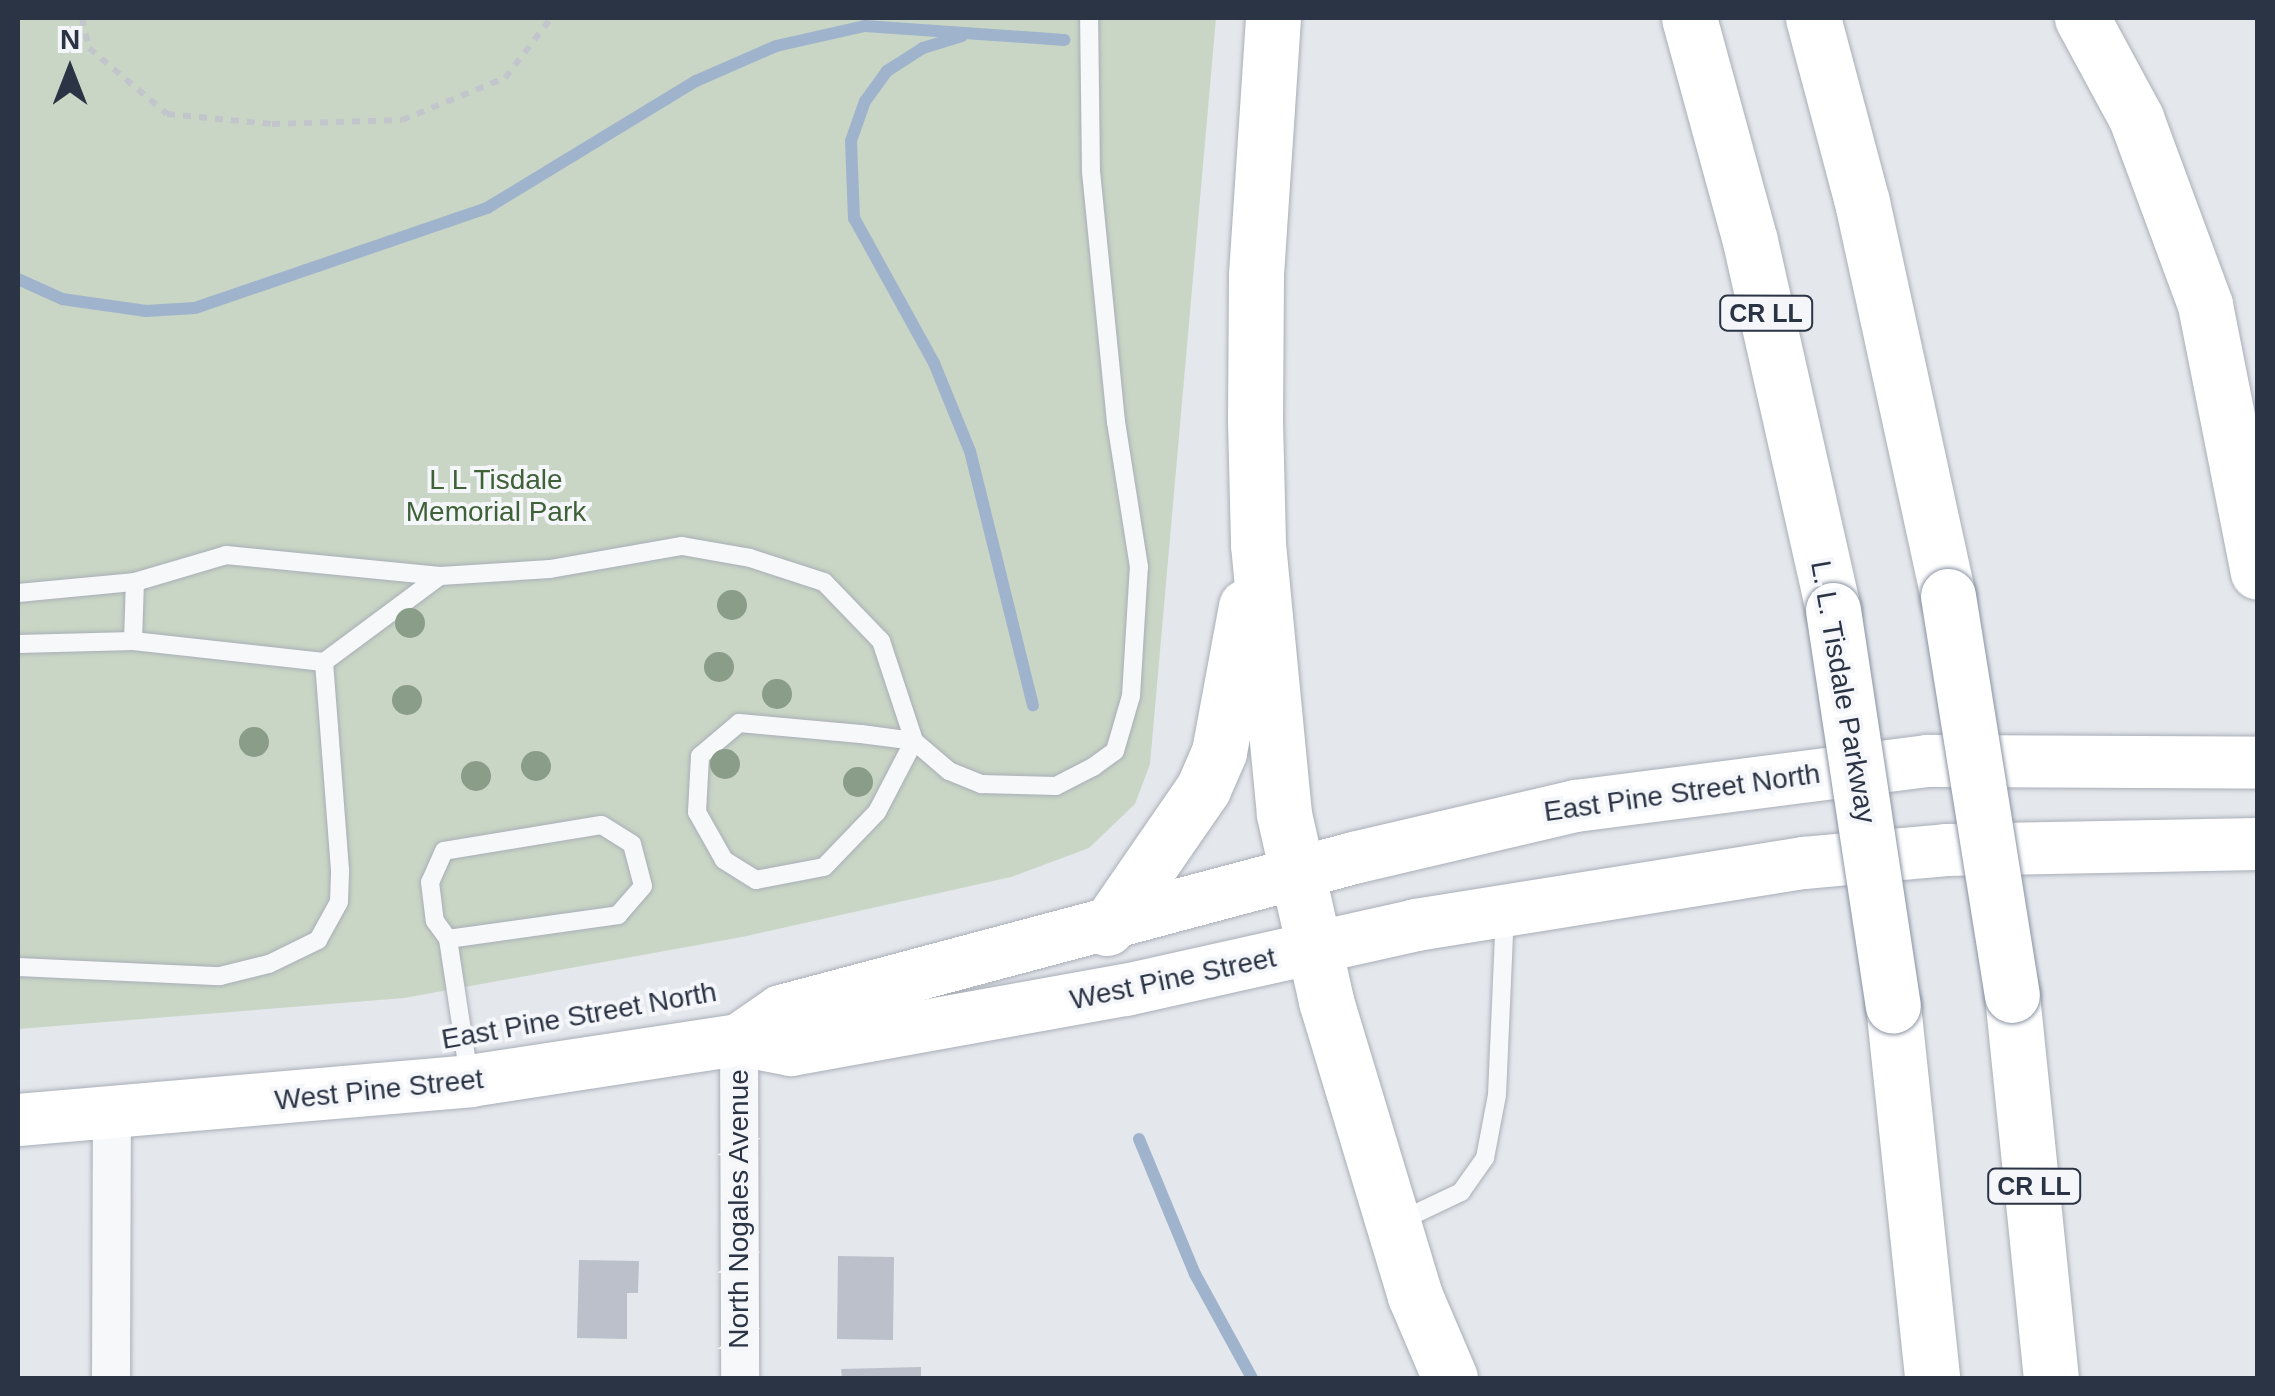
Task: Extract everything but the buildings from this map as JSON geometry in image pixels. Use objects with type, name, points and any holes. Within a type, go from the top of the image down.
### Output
[{"type":"highway","points":[[1273,18],[1256,276],[1258,544],[1294,876],[1393,1224],[1450,1378]]},
{"type":"highway","name":"L. L. Tisdale Parkway","points":[[1689,18],[1750,241],[1833,610],[1893,1005],[1932,1378]]},
{"type":"highway","name":"CR LL","points":[[1813,18],[1867,220],[1948,596],[2012,995],[2051,1378]]},
{"type":"highway","points":[[2082,18],[2136,118],[2199,286],[2258,572]]},
{"type":"highway","points":[[1106,928],[1182,826],[1219,752],[1258,544]]},
{"type":"street","name":"East Pine Street North","points":[[1294,876],[1576,806],[1788,776],[1927,761],[2258,764]]},
{"type":"street","points":[[1312,950],[1505,909],[1910,854],[2258,844]]},
{"type":"street","name":"West Pine Street","points":[[738,1040],[782,1010],[1294,876]]},
{"type":"street","name":"West Pine Street","points":[[18,1120],[112,1115],[470,1081],[738,1040],[791,1050],[1312,950]]},
{"type":"street","name":"North Nogales Avenue","points":[[738,1040],[740,1378]]},
{"type":"street","points":[[110,1378],[112,1115]]},
{"type":"lane","points":[[18,592],[135,582],[226,554],[440,576],[550,570],[682,546],[750,558],[824,582],[881,641],[914,741],[949,771],[981,784],[1056,786],[1115,751],[1131,696],[1139,567],[1116,422],[1091,173],[1089,18]]},
{"type":"lane","points":[[18,644],[134,641],[324,662],[440,576]]},
{"type":"lane","points":[[134,641],[135,582]]},
{"type":"lane","points":[[18,967],[220,976],[269,964],[318,940],[339,902],[340,870],[324,662]]},
{"type":"lane","points":[[739,723],[914,741],[877,812],[824,867],[756,880],[724,860],[697,812],[700,756],[739,723]]},
{"type":"lane","points":[[448,938],[618,915],[644,886],[632,844],[601,824],[444,851],[430,882],[435,921],[448,938],[470,1081]]},
{"type":"lane","points":[[1393,1224],[1461,1192],[1485,1158],[1497,1095],[1505,909]]},
{"type":"path","points":[[82,18],[89,48],[167,114],[272,124],[402,120],[505,78],[551,18]]},
{"type":"green space","name":"L L Tisdale Memorial Park","points":[[18,18],[1216,18],[1150,764],[1135,804],[1089,848],[1011,877],[742,937],[404,998],[18,1029]]},
{"type":"waterway","points":[[18,279],[62,299],[146,311],[195,308],[487,208],[696,81],[776,46],[865,26],[1065,40]]},
{"type":"waterway","points":[[962,36],[923,48],[887,71],[865,101],[851,141],[854,218],[934,363],[970,451],[1033,705]]},
{"type":"waterway","points":[[1139,1139],[1195,1274],[1252,1378]]}]
